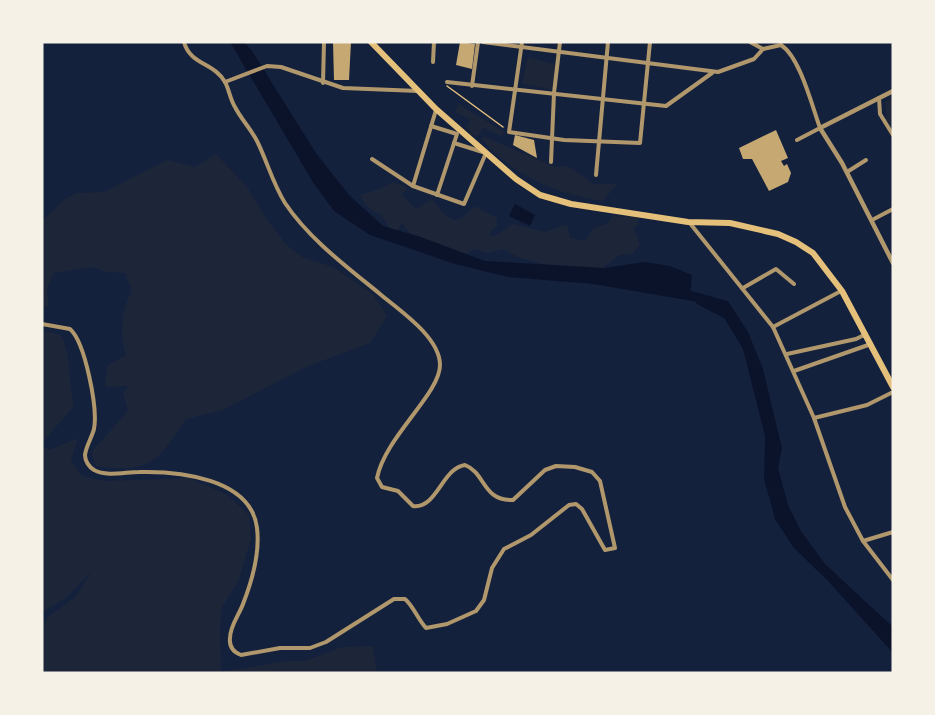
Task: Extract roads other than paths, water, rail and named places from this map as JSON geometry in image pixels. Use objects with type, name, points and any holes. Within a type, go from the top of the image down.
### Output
[{"type":"highway","points":[[371,42],[436,109],[516,179],[540,195],[571,204],[688,222],[730,223],[778,234],[813,253],[843,291],[893,387]]},
{"type":"street","points":[[42,324],[70,329],[82,345],[94,428],[85,455],[87,464],[95,471],[116,474],[162,472],[189,475],[230,491],[244,501],[251,510],[257,526],[257,548],[243,605],[230,637],[235,653],[242,655],[280,648],[310,648],[337,637],[394,599],[405,599],[413,606],[417,618],[426,628],[476,611],[484,600],[492,568],[504,549],[531,535],[569,505],[576,504],[582,510],[605,550],[615,548],[616,544],[600,481],[585,469],[556,466],[545,470],[513,500],[504,500],[494,495],[486,489],[474,471],[465,465],[454,469],[431,498],[421,506],[412,506],[398,490],[382,487],[377,478],[384,453],[433,386],[440,364],[432,345],[419,326],[333,255],[292,213],[284,201],[256,139],[234,106],[225,81],[217,72],[195,60],[187,51],[184,42]]},
{"type":"street","points":[[323,83],[324,42]]},
{"type":"street","points":[[433,62],[434,42]]},
{"type":"street","points":[[472,87],[478,42]]},
{"type":"street","points":[[483,42],[713,72]]},
{"type":"street","points":[[522,42],[509,132],[552,139],[640,143],[650,42]]},
{"type":"street","points":[[550,162],[560,42]]},
{"type":"street","points":[[596,175],[608,42]]},
{"type":"street","points":[[750,42],[763,49]]},
{"type":"street","points":[[447,82],[472,87],[554,93],[666,106],[713,72],[754,59],[763,49],[781,45],[789,50],[819,128],[847,172],[893,263]]},
{"type":"street","points":[[225,81],[267,66],[281,67],[323,83],[371,91],[419,91]]},
{"type":"street","points":[[798,140],[893,91]]},
{"type":"street","points":[[879,98],[880,114],[893,135]]},
{"type":"street","points":[[413,186],[436,109]]},
{"type":"street","points":[[431,126],[457,134],[437,195]]},
{"type":"street","points":[[372,159],[413,186],[464,204],[486,153],[454,143]]},
{"type":"street","points":[[847,172],[866,160]]},
{"type":"street","points":[[872,220],[893,209]]},
{"type":"street","points":[[688,222],[773,327],[814,418],[845,507],[863,541],[893,580]]},
{"type":"street","points":[[743,288],[776,269],[794,285]]},
{"type":"street","points":[[773,327],[843,291]]},
{"type":"street","points":[[787,354],[856,339],[866,334]]},
{"type":"street","points":[[794,371],[872,344]]},
{"type":"street","points":[[814,418],[867,405],[893,392]]},
{"type":"street","points":[[863,541],[893,532]]},
{"type":"waterway","points":[[700,300],[731,316]]}]
